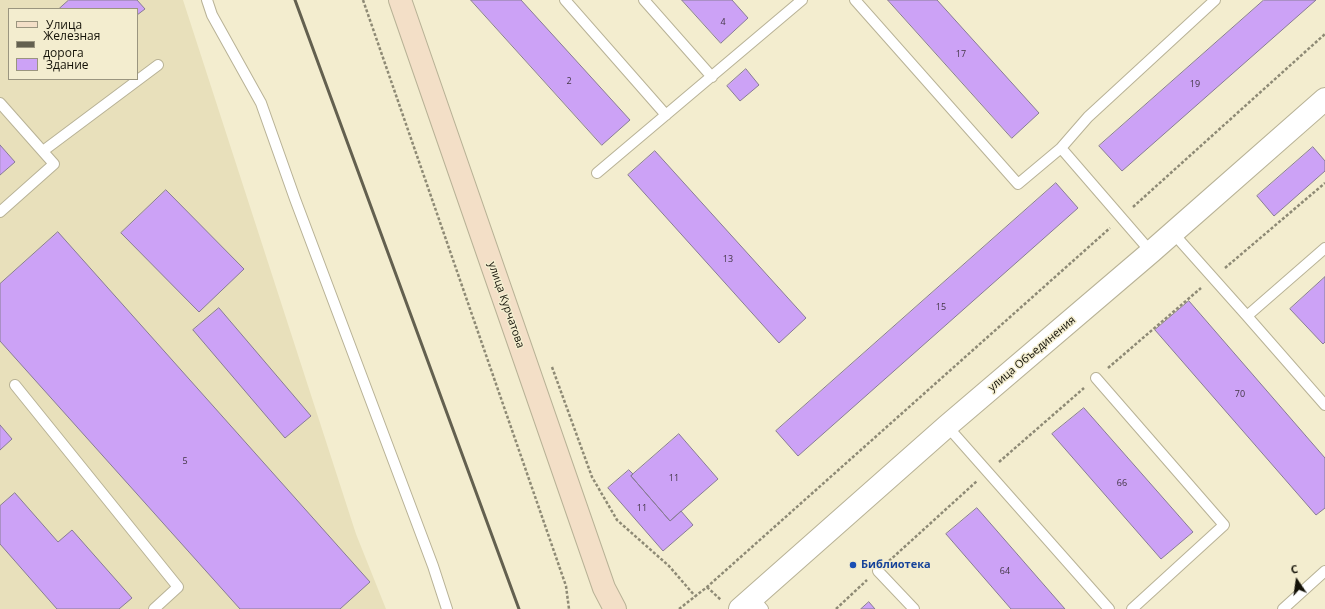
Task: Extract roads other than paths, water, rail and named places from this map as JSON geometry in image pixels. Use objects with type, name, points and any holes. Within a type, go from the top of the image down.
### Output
[{"type":"main road","name":"улица Курчатова","points":[[400,0],[604,588],[615,609]]},
{"type":"street","name":"улица Объединения","points":[[745,605],[947,426],[1173,233],[1325,99]]},
{"type":"lane","points":[[207,0],[212,15],[261,103],[295,199],[433,566],[447,609]]},
{"type":"lane","points":[[566,0],[666,115]]},
{"type":"lane","points":[[644,0],[712,77]]},
{"type":"lane","points":[[598,173],[802,0]]},
{"type":"lane","points":[[855,0],[1018,184],[1061,148],[1088,117],[1215,0]]},
{"type":"lane","points":[[138,80],[158,65]]},
{"type":"lane","points":[[43,151],[138,80]]},
{"type":"lane","points":[[0,103],[54,164],[0,212]]},
{"type":"lane","points":[[1061,148],[1151,252]]},
{"type":"lane","points":[[1173,233],[1325,405]]},
{"type":"lane","points":[[1247,316],[1325,248]]},
{"type":"lane","points":[[1096,378],[1224,525],[1132,609]]},
{"type":"lane","points":[[15,385],[178,587],[154,609]]},
{"type":"lane","points":[[947,426],[1109,609]]},
{"type":"lane","points":[[878,571],[914,609]]},
{"type":"lane","points":[[1283,609],[1325,571]]},
{"type":"railway","points":[[295,0],[519,609]]},
{"type":"place","name":"Библиотека","points":[[853,565]]}]
